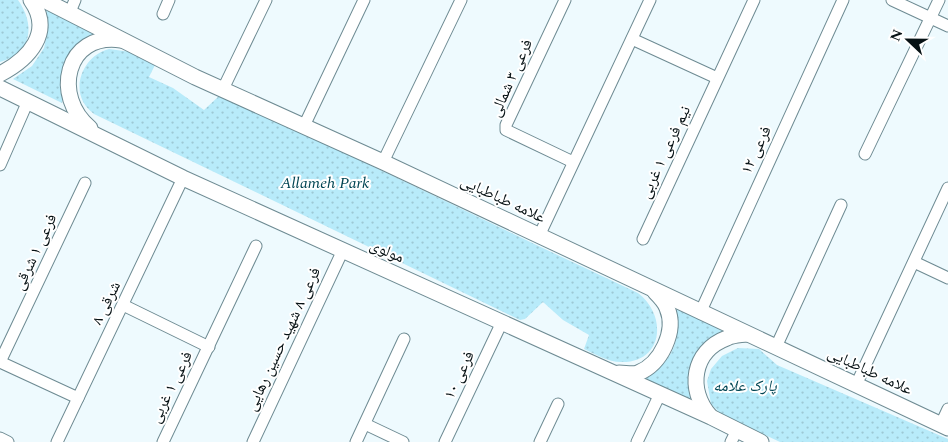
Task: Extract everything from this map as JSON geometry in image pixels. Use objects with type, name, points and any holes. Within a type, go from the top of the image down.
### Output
[{"type":"street","points":[[0,74],[24,60],[37,40],[40,20],[39,13],[31,0]]},
{"type":"street","name":"علامه طباطبایی","points":[[44,0],[72,6],[126,41],[186,73],[383,162],[746,334],[857,383],[945,426]]},
{"type":"street","points":[[163,14],[169,0]]},
{"type":"street","points":[[223,89],[266,0]]},
{"type":"street","points":[[304,126],[364,0]]},
{"type":"street","name":"فرعی ۳ شمالی","points":[[565,0],[506,125],[506,130],[573,162]]},
{"type":"street","points":[[539,236],[650,0]]},
{"type":"street","points":[[632,39],[717,78],[754,0]]},
{"type":"street","name":"فرعی ۱۲","points":[[700,312],[843,0]]},
{"type":"street","points":[[892,0],[948,26]]},
{"type":"street","points":[[865,154],[939,0]]},
{"type":"street","points":[[383,162],[458,1]]},
{"type":"street","points":[[101,136],[79,116],[72,101],[68,78],[72,64],[86,45],[106,39],[126,41]]},
{"type":"street","name":"نیم فرعی ۱ غربی","points":[[643,239],[717,78]]},
{"type":"street","name":"مولوی","points":[[0,88],[101,136],[183,178],[711,417],[734,436],[761,442]]},
{"type":"street","points":[[0,165],[28,102]]},
{"type":"street","name":"۸ شرقی","points":[[57,442],[183,178]]},
{"type":"street","name":"فرعی ۱ شرقی","points":[[0,362],[86,183]]},
{"type":"street","points":[[857,383],[948,188]]},
{"type":"street","points":[[776,347],[841,205]]},
{"type":"street","points":[[123,305],[209,347],[256,246]]},
{"type":"street","name":"فرعی ۸ شهید حسین رهایی","points":[[253,442],[344,250]]},
{"type":"street","points":[[914,262],[948,278]]},
{"type":"street","points":[[615,374],[637,373],[653,364],[662,352],[670,328],[670,316],[667,308],[653,290]]},
{"type":"street","name":"فرعی ۱۰","points":[[445,442],[502,322]]},
{"type":"street","points":[[711,417],[698,401],[696,376],[700,361],[709,348],[727,338],[746,334]]},
{"type":"street","points":[[356,442],[404,339]]},
{"type":"street","name":"فرعی ۱ غربی","points":[[163,442],[209,347]]},
{"type":"street","points":[[0,362],[78,398]]},
{"type":"street","points":[[637,442],[660,394]]},
{"type":"street","points":[[540,442],[558,404]]},
{"type":"street","points":[[945,426],[948,409]]},
{"type":"street","points":[[365,424],[403,442]]},
{"type":"street","points":[[0,438],[8,442]]},
{"type":"green space","points":[[0,0],[18,0],[27,19],[28,37],[25,45],[19,52],[11,58],[0,62]]},
{"type":"green space","points":[[46,7],[95,34],[78,45],[62,103],[13,79],[32,66],[44,48],[48,30]]},
{"type":"green space","name":"Allameh Park","points":[[109,49],[131,52],[156,63],[149,77],[173,88],[204,110],[220,95],[638,293],[648,303],[654,314],[657,325],[653,347],[646,355],[635,360],[611,361],[584,349],[589,335],[563,320],[543,302],[525,319],[520,320],[94,114],[81,97],[79,87],[81,77],[91,59]]},
{"type":"green space","points":[[678,309],[724,330],[690,381],[693,402],[642,378],[660,367],[672,351],[677,332],[675,311]]},
{"type":"green space","name":"پارک علامه","points":[[738,348],[759,349],[777,365],[948,439],[948,442],[780,442],[721,414],[711,404],[707,381],[711,369],[722,356]]}]
